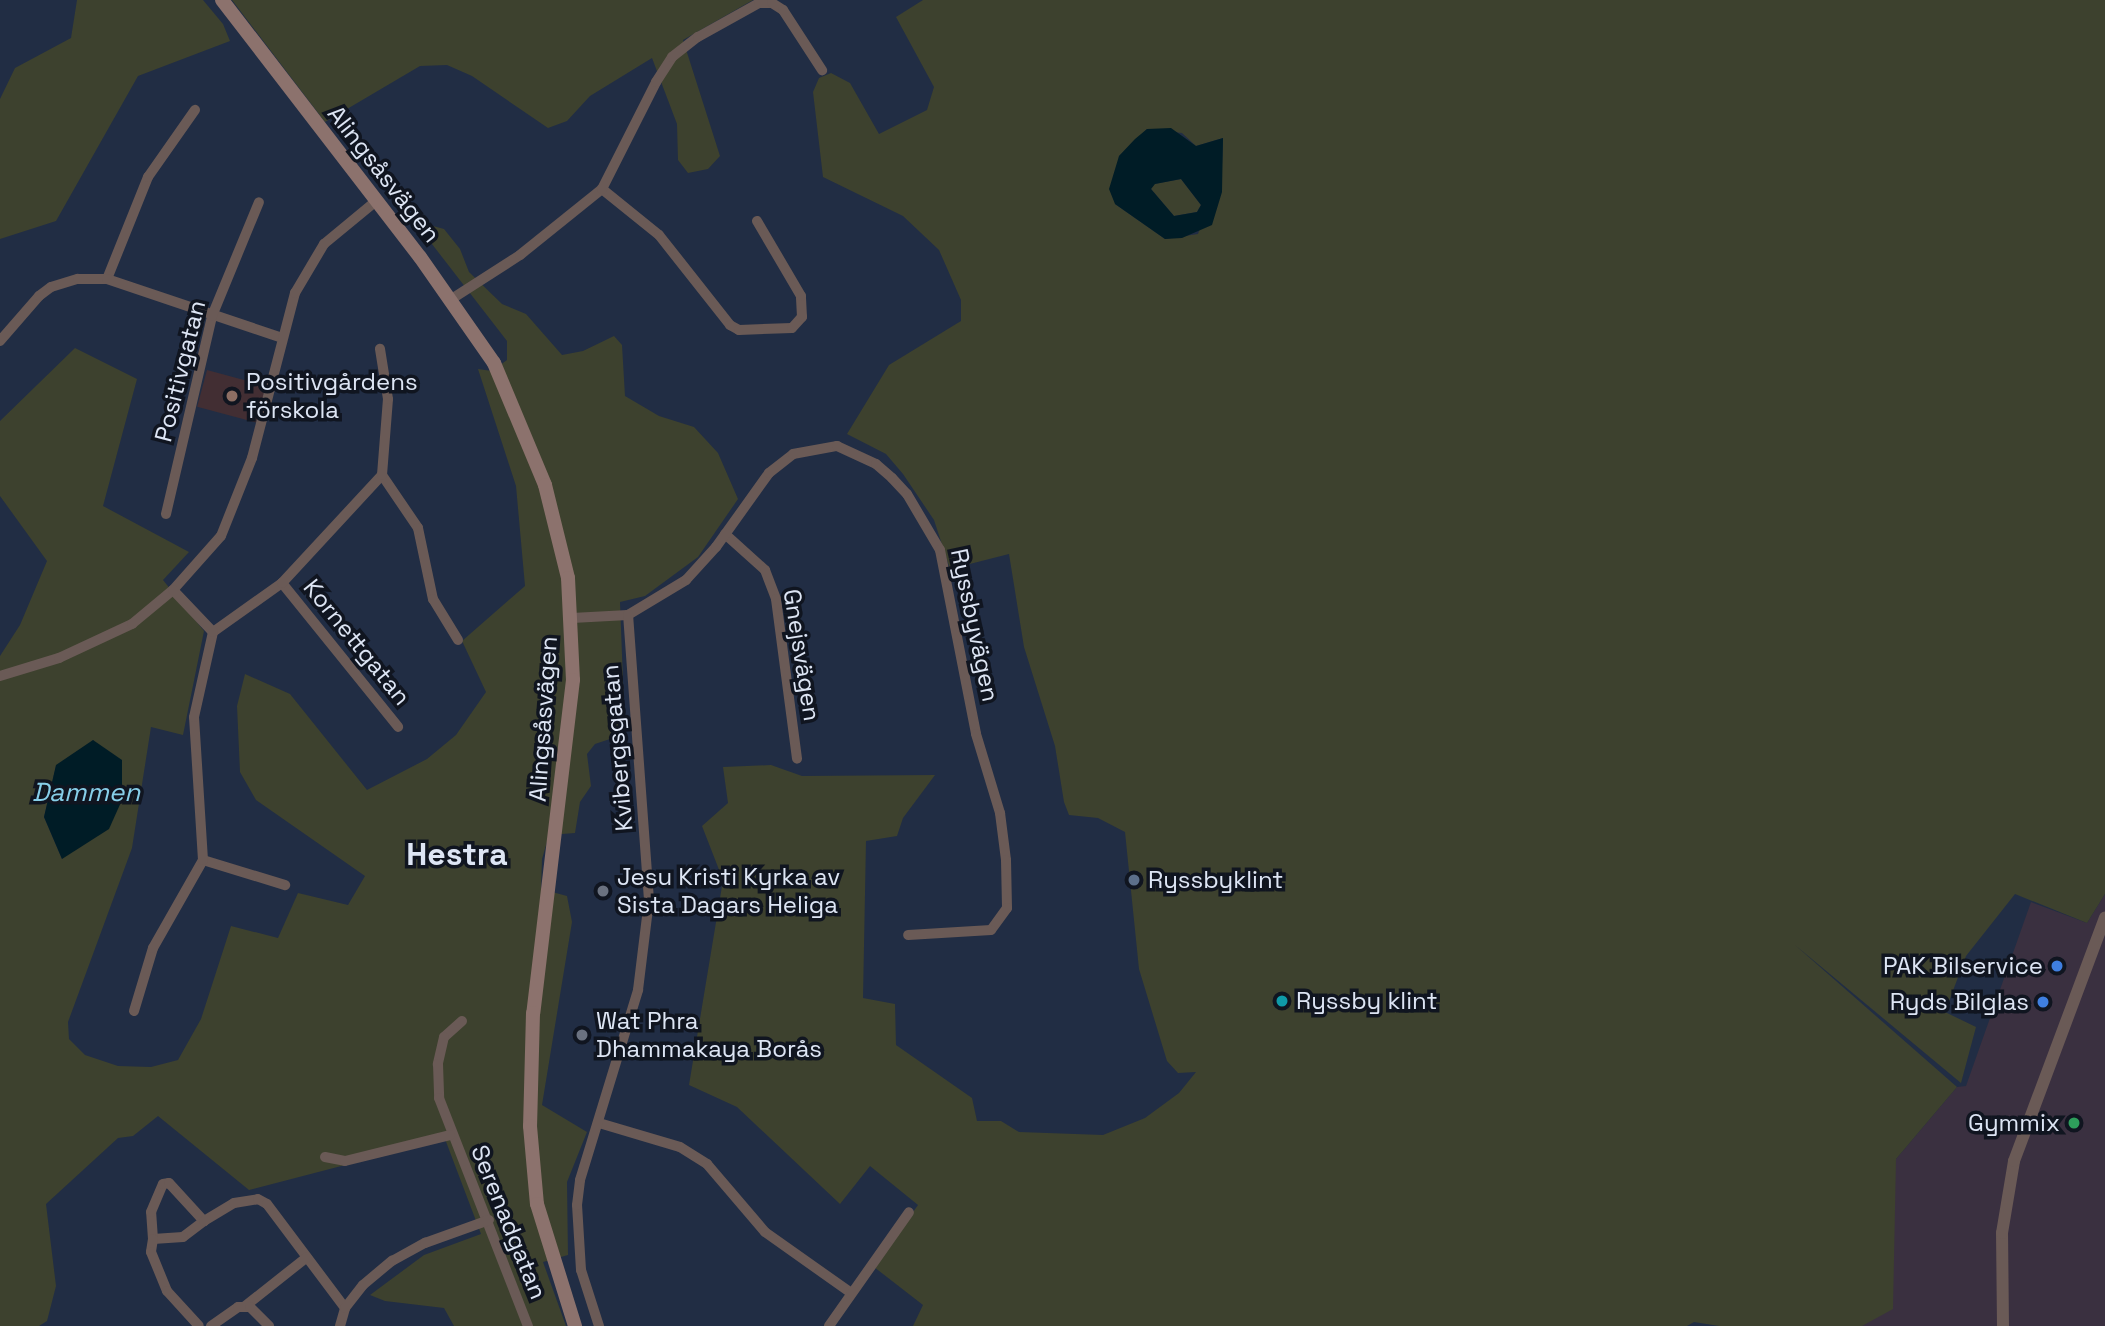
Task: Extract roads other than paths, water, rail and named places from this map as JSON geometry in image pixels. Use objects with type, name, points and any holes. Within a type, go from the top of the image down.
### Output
[{"type":"main road","name":"Alingsåsvägen","points":[[222,0],[376,201],[494,363],[531,444],[559,541],[572,618],[570,726],[543,914],[529,1085],[537,1204],[575,1326]]},
{"type":"street","points":[[450,300],[495,273],[601,189],[643,103],[672,57],[759,3],[772,3],[783,10],[822,70]]},
{"type":"street","points":[[107,279],[148,177],[195,110]]},
{"type":"street","points":[[601,189],[659,235],[730,325],[739,330],[792,328],[802,317],[801,296],[757,221]]},
{"type":"street","points":[[0,676],[59,658],[132,624],[173,590],[221,536],[252,458],[295,293],[324,244],[376,201]]},
{"type":"street","name":"Positivgatan","points":[[166,514],[212,316],[259,202]]},
{"type":"street","points":[[0,341],[51,287],[78,279],[107,279],[282,338]]},
{"type":"street","points":[[134,1011],[153,948],[203,860],[194,717],[213,632],[282,583],[382,475],[388,399],[380,349]]},
{"type":"street","name":"Ryssbyvägen","points":[[572,618],[628,615],[686,580],[725,534],[769,473],[793,454],[837,446],[876,464],[892,478],[907,494],[940,550],[976,734],[1000,813],[1006,860],[1003,916],[991,930],[978,934],[908,935]]},
{"type":"street","points":[[382,475],[418,528],[433,599],[458,640]]},
{"type":"street","name":"Gnejsvägen","points":[[725,534],[765,570],[776,599],[797,759]]},
{"type":"street","name":"Kornettgatan","points":[[282,583],[398,727]]},
{"type":"street","points":[[173,590],[213,632]]},
{"type":"street","name":"Kvibergsgatan","points":[[599,1326],[585,1291],[576,1228],[580,1180],[638,990],[649,900],[628,615]]},
{"type":"street","points":[[203,860],[285,885]]},
{"type":"street","points":[[2003,1326],[2002,1233],[2014,1161],[2105,917]]},
{"type":"street","name":"Serenadgatan","points":[[462,1021],[444,1037],[439,1064],[439,1098],[450,1135],[489,1220],[528,1326]]},
{"type":"street","points":[[599,1123],[680,1147],[707,1164],[773,1238],[851,1293]]},
{"type":"street","name":"Serenadgatan","points":[[325,1157],[345,1161],[450,1135]]},
{"type":"street","points":[[199,1326],[167,1291],[150,1252],[153,1239],[151,1212],[163,1184],[169,1183],[204,1221]]},
{"type":"street","points":[[153,1239],[183,1237],[219,1209],[258,1199],[307,1257],[345,1308]]},
{"type":"street","points":[[829,1326],[909,1212]]},
{"type":"street","points":[[340,1326],[345,1308],[363,1285],[392,1261],[425,1243],[489,1220]]},
{"type":"street","points":[[211,1326],[244,1307],[307,1257]]},
{"type":"street","points":[[244,1307],[256,1310],[269,1326]]},
{"type":"water","points":[[1171,128],[1196,146],[1223,138],[1222,192],[1212,225],[1182,238],[1165,239],[1115,204],[1109,189],[1119,156],[1147,129]],"holes":[[[1181,179],[1201,205],[1197,212],[1174,216],[1151,189],[1155,184]]]},
{"type":"water","name":"Dammen","points":[[93,740],[122,760],[122,800],[109,829],[62,859],[44,817],[56,765]]},
{"type":"place","name":"Positivgårdens förskola","points":[[232,396]]},
{"type":"place","name":"Ryssbyklint","points":[[1134,880]]},
{"type":"place","name":"Jesu Kristi Kyrka av Sista Dagars Heliga","points":[[603,891]]},
{"type":"place","name":"PAK Bilservice","points":[[2057,966]]},
{"type":"place","name":"Ryssby klint","points":[[1282,1001]]},
{"type":"place","name":"Ryds Bilglas","points":[[2043,1002]]},
{"type":"place","name":"Wat Phra Dhammakaya Borås","points":[[582,1035]]},
{"type":"place","name":"Gymmix","points":[[2074,1123]]},
{"type":"district","name":"Hestra","points":[[457,854]]}]
